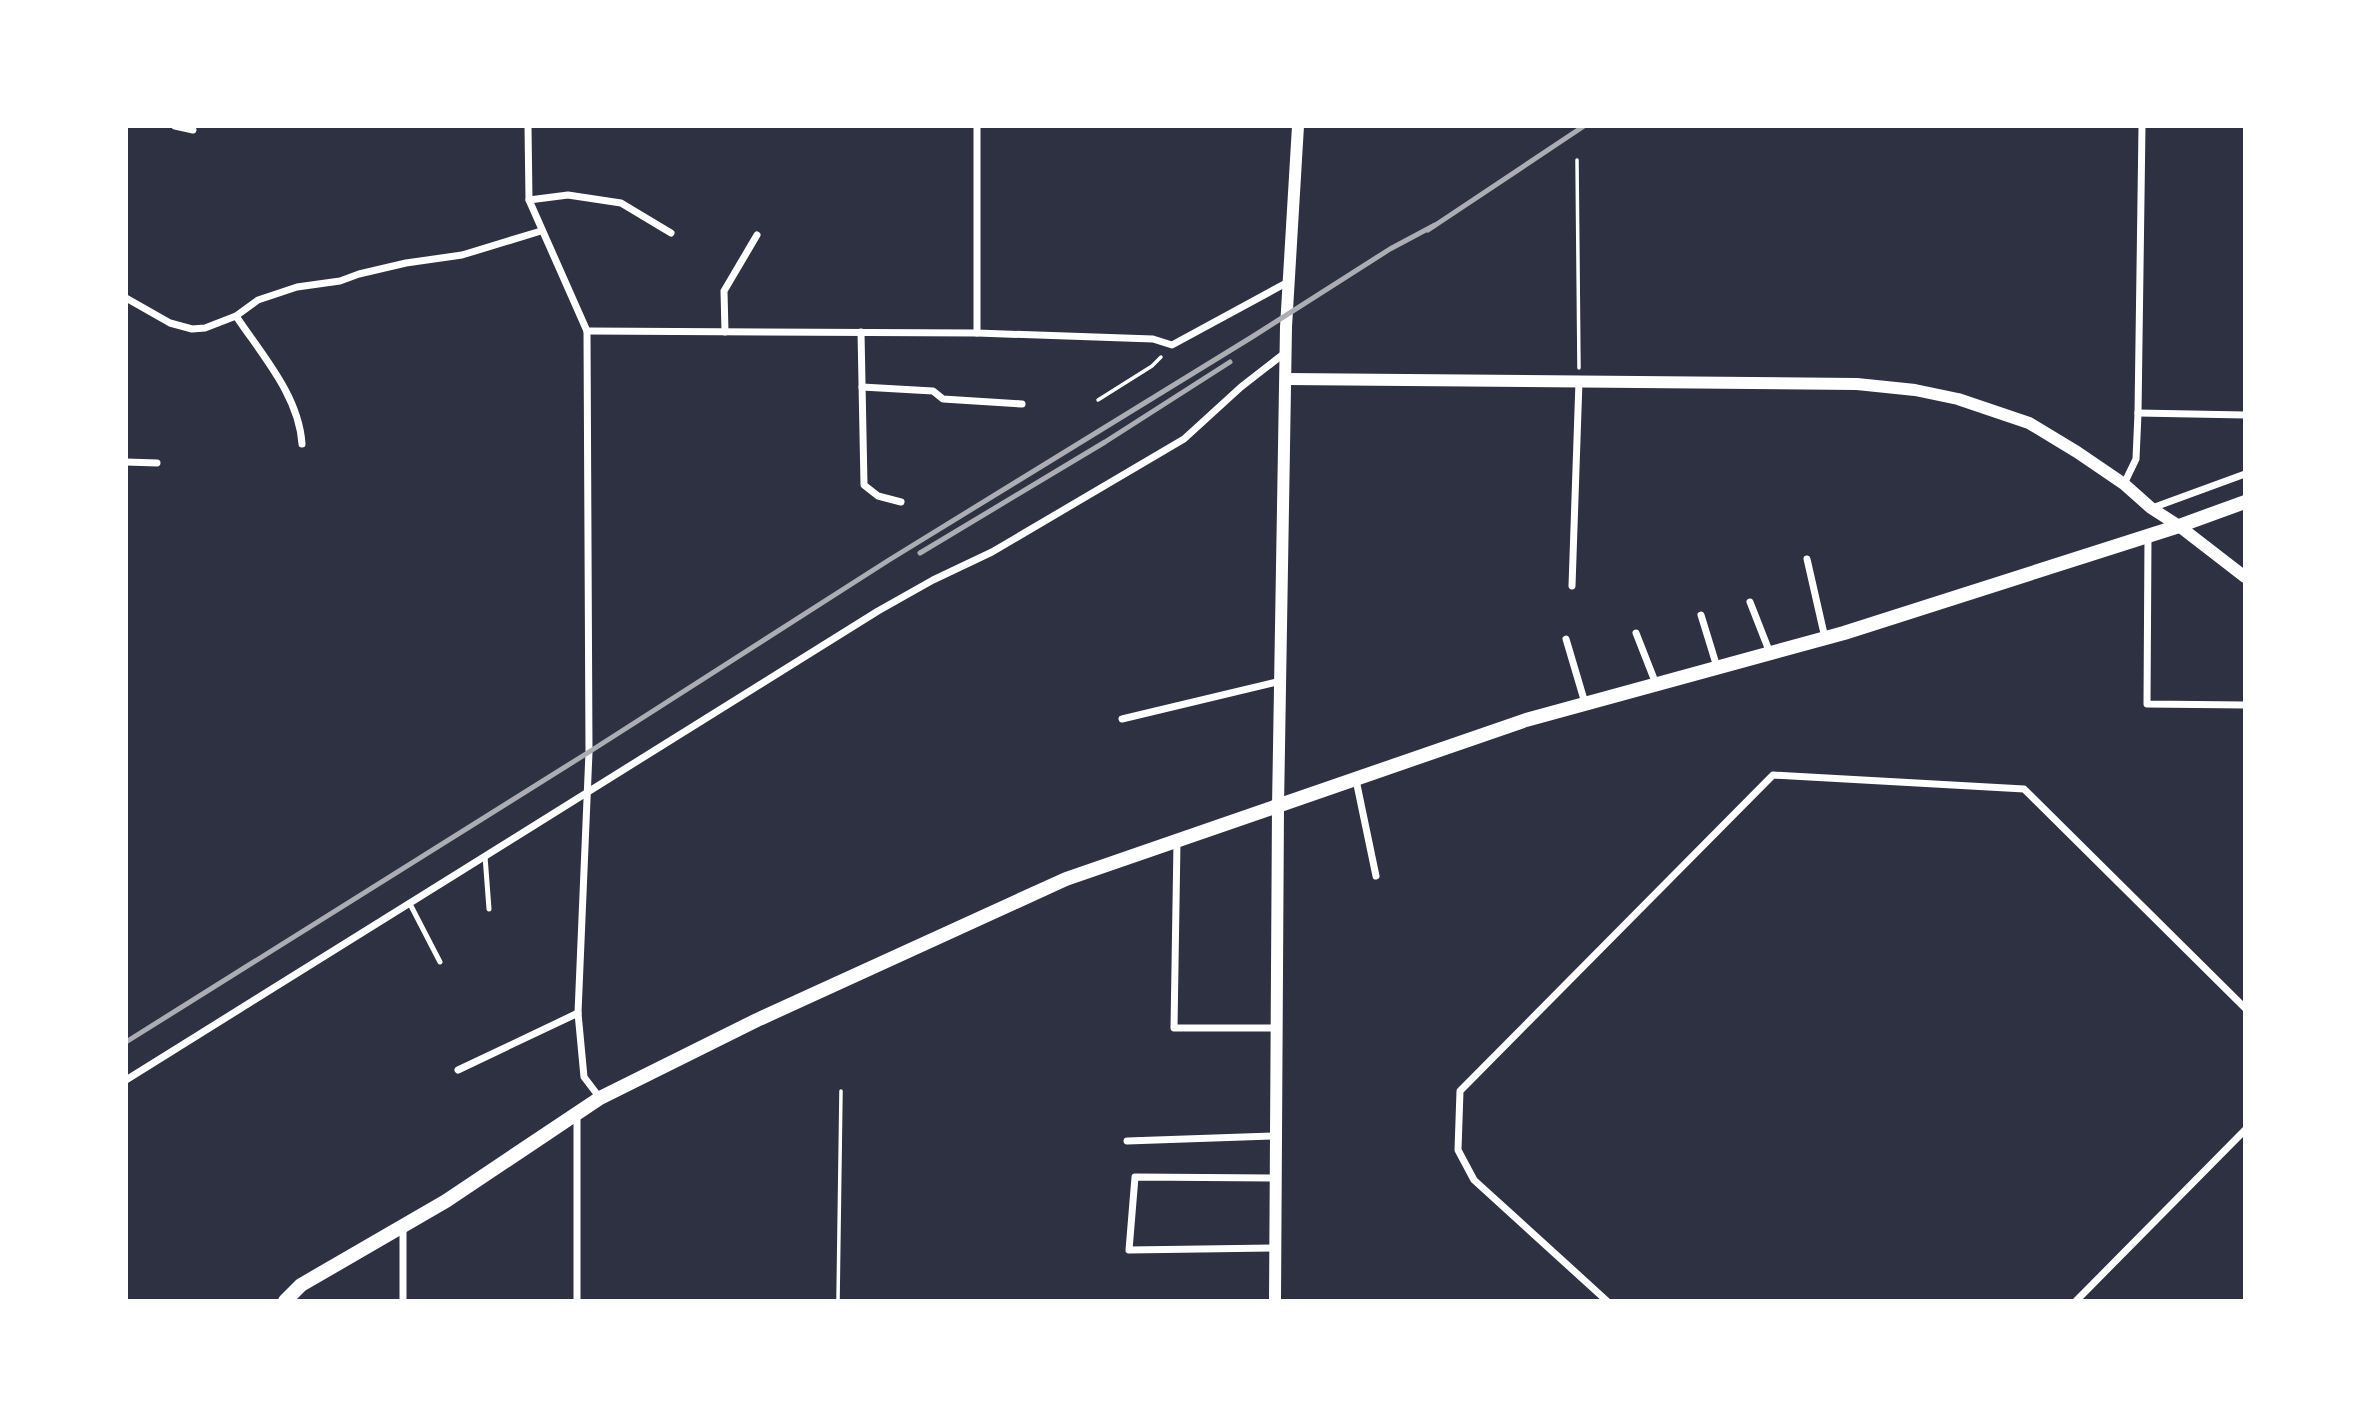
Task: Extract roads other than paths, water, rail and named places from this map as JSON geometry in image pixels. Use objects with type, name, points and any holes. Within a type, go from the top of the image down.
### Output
[{"type":"main road","points":[[285,1301],[301,1285],[446,1201],[600,1098],[757,1020],[1066,879],[1526,720],[1825,638],[2179,526],[2245,502]]},
{"type":"street","points":[[175,126],[193,130]]},
{"type":"street","points":[[528,126],[528,200],[586,331],[588,790],[578,1013],[584,1077],[600,1098]]},
{"type":"street","points":[[977,126],[977,333]]},
{"type":"street","points":[[1275,1301],[1278,807],[1286,352],[1298,126]]},
{"type":"street","points":[[2124,484],[2136,459],[2142,126]]},
{"type":"street","points":[[528,200],[568,195],[621,202],[671,233]]},
{"type":"street","points":[[126,298],[170,323],[192,329],[205,328],[236,316],[258,300],[297,287],[340,281],[406,263],[462,255],[541,231]]},
{"type":"street","points":[[724,332],[724,291],[757,236]]},
{"type":"street","points":[[586,331],[977,333],[1153,339],[1172,345],[1288,282]]},
{"type":"street","points":[[236,316],[283,387],[300,424],[302,444]]},
{"type":"street","points":[[861,332],[864,485],[878,496],[901,502]]},
{"type":"street","points":[[126,1080],[878,611],[933,579],[992,552],[1184,439],[1241,387],[1286,352]]},
{"type":"street","points":[[1286,379],[1857,384],[1958,398],[2029,423],[2077,452],[2124,484],[2151,508],[2245,577]]},
{"type":"street","points":[[1572,586],[1579,381]]},
{"type":"street","points":[[862,387],[933,391],[943,400],[1022,404]]},
{"type":"street","points":[[2138,414],[2245,415]]},
{"type":"street","points":[[126,462],[157,463]]},
{"type":"street","points":[[2151,508],[2245,474]]},
{"type":"street","points":[[2148,536],[2147,704],[2245,705]]},
{"type":"street","points":[[1807,559],[1825,638]]},
{"type":"street","points":[[1750,602],[1770,653]]},
{"type":"street","points":[[1701,615],[1717,668]]},
{"type":"street","points":[[1636,633],[1656,685]]},
{"type":"street","points":[[1566,639],[1586,704]]},
{"type":"street","points":[[1122,719],[1281,681]]},
{"type":"street","points":[[1607,1301],[1474,1180],[1458,1150],[1460,1091],[1773,775],[2024,789],[2245,1008]]},
{"type":"street","points":[[1356,780],[1376,876]]},
{"type":"street","points":[[1177,842],[1174,1028],[1278,1028]]},
{"type":"street","points":[[458,1070],[578,1013]]},
{"type":"street","points":[[577,1112],[577,1301]]},
{"type":"street","points":[[2076,1301],[2245,1130]]},
{"type":"street","points":[[1126,1141],[1275,1136]]},
{"type":"street","points":[[1275,1178],[1135,1178],[1129,1250],[1276,1248]]},
{"type":"street","points":[[403,1227],[403,1301]]},
{"type":"lane","points":[[485,856],[489,909]]},
{"type":"lane","points":[[410,904],[440,962]]},
{"type":"railway","points":[[1428,230],[1584,126]]},
{"type":"railway","points":[[126,1042],[589,752],[889,560],[1390,249],[1435,225]]},
{"type":"railway","points":[[920,553],[1105,442],[1230,362]]}]
